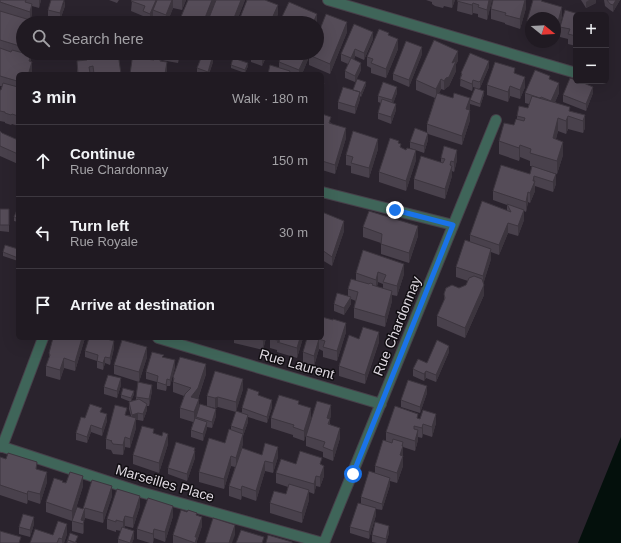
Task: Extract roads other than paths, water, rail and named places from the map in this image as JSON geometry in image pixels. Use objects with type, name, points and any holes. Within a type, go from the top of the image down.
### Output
[{"type":"street","points":[[328,0],[573,72]]},
{"type":"street","name":"Rue Chardonnay","points":[[324,543],[496,120]]},
{"type":"street","points":[[324,193],[453,225]]},
{"type":"street","points":[[1,446],[42,340]]},
{"type":"street","name":"Rue Laurent","points":[[165,340],[381,404]]},
{"type":"street","name":"Marseilles Place","points":[[1,446],[137,491],[324,543]]}]
